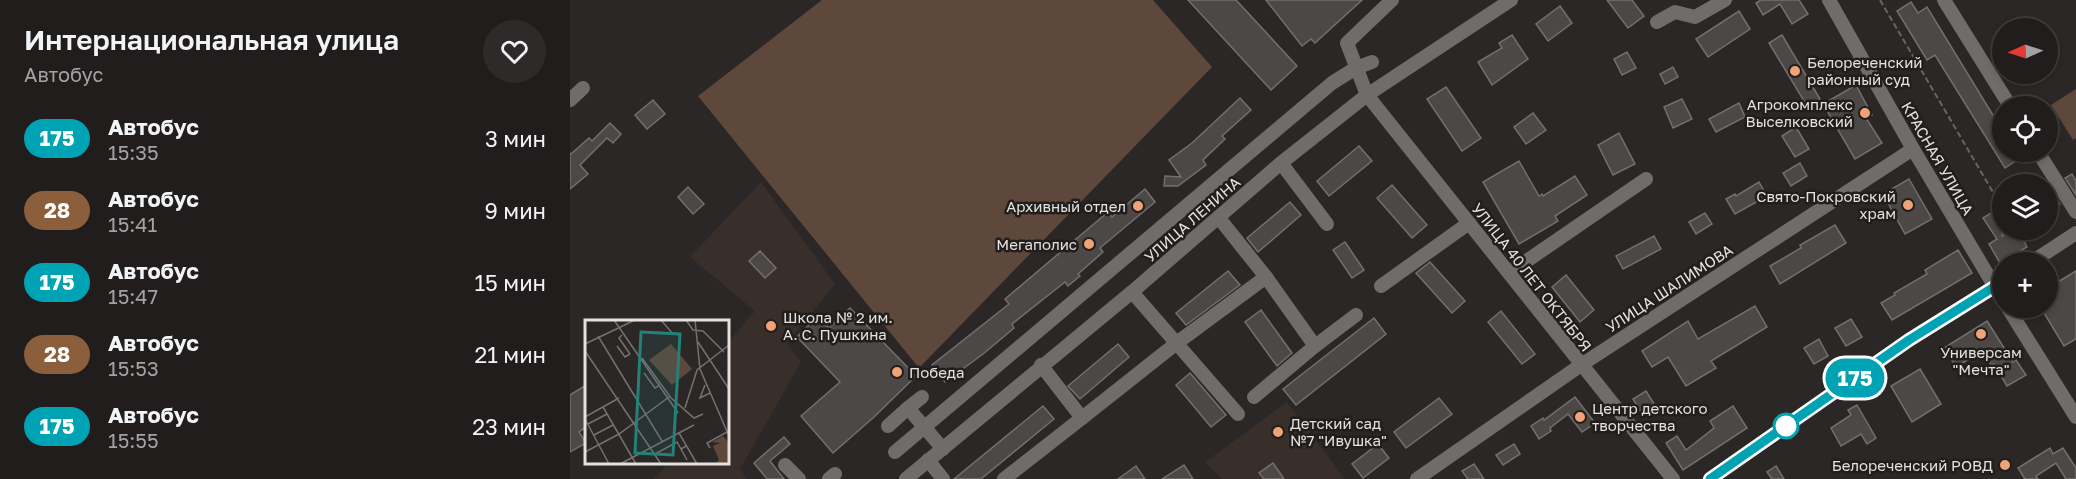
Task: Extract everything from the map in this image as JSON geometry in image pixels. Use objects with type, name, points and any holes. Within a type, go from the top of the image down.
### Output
[{"type":"street","name":"УЛИЦА 40 ЛЕТ ОКТЯБРЯ","points":[[1392,0],[1347,43],[1367,95],[1673,479]]},
{"type":"street","name":"УЛИЦА ЛЕНИНА","points":[[906,479],[1132,292],[1281,164],[1367,95],[1511,0]]},
{"type":"street","points":[[1657,22],[1675,12],[1695,17],[1725,0]]},
{"type":"street","name":"КРАСНАЯ УЛИЦА","points":[[1829,0],[1913,149],[1992,277]]},
{"type":"street","points":[[1944,0],[2004,96]]},
{"type":"street","points":[[895,452],[1332,83],[1356,68],[1372,62]]},
{"type":"street","points":[[570,100],[583,88]]},
{"type":"street","name":"УЛИЦА ШАЛИМОВА","points":[[1417,479],[1581,365],[1913,149]]},
{"type":"street","points":[[2044,162],[2076,213]]},
{"type":"street","points":[[1281,164],[1327,224]]},
{"type":"street","points":[[1509,273],[1646,179]]},
{"type":"street","points":[[1218,218],[1266,277],[1315,346]]},
{"type":"street","points":[[1381,286],[1469,223]]},
{"type":"street","points":[[2047,252],[2076,233]]},
{"type":"street","points":[[1004,479],[1178,342],[1266,277]]},
{"type":"street","points":[[1132,292],[1178,342],[1238,414]]},
{"type":"street","points":[[1710,479],[1909,340],[1992,294]]},
{"type":"street","points":[[1254,398],[1315,346],[1356,315]]},
{"type":"street","points":[[2014,318],[2076,417]]},
{"type":"street","points":[[1041,365],[1082,418]]},
{"type":"street","points":[[888,426],[922,397]]},
{"type":"street","points":[[908,408],[943,448]]},
{"type":"street","points":[[928,460],[943,479]]},
{"type":"street","points":[[785,465],[799,479]]},
{"type":"path","points":[[1880,0],[1992,190]]},
{"type":"shaded area","points":[[822,0],[1153,0],[1212,67],[919,368],[698,96]]},
{"type":"shaded area","points":[[2076,89],[2076,138],[2073,140],[2058,116],[2058,101]]},
{"type":"shaded area","name":"Школа № 2 им. А. С. Пушкина","points":[[761,182],[835,284],[787,343],[801,362],[740,469],[747,479],[654,479],[667,464],[729,464],[729,341],[755,311],[690,257]]},
{"type":"shaded area","name":"Детский сад №7 \"Ивушка\"","points":[[1287,402],[1345,479],[1222,479],[1205,462]]},
{"type":"building","points":[[1188,0],[1236,0],[1297,66],[1271,90]]},
{"type":"building","points":[[1266,0],[1362,0],[1315,43],[1311,39],[1302,46]]},
{"type":"building","points":[[1607,0],[1632,0],[1644,16],[1628,28]]},
{"type":"building","points":[[1761,0],[1799,0],[1808,14],[1792,24],[1780,4],[1763,15],[1756,3]]},
{"type":"building","points":[[1911,2],[1918,13],[1927,7],[1992,114],[1992,147],[1935,55],[1927,60],[1897,11]]},
{"type":"building","points":[[1560,6],[1572,23],[1548,41],[1536,24]]},
{"type":"building","points":[[1739,11],[1750,29],[1708,57],[1696,39]]},
{"type":"building","points":[[1512,35],[1528,59],[1492,85],[1478,62],[1502,48],[1499,43]]},
{"type":"building","name":"Белореченский районный суд","points":[[1782,35],[1820,99],[1807,106],[1769,43]]},
{"type":"building","points":[[1627,52],[1636,68],[1622,75],[1614,59]]},
{"type":"building","points":[[1673,67],[1678,77],[1665,84],[1660,74]]},
{"type":"building","points":[[1856,85],[1872,115],[1866,118],[1882,143],[1855,159],[1823,104]]},
{"type":"building","points":[[1446,87],[1481,138],[1462,151],[1427,99]]},
{"type":"building","points":[[1240,98],[1251,110],[1222,136],[1225,139],[1203,160],[1206,165],[1178,186],[1164,186],[1165,176],[1181,177],[1169,160],[1192,143]]},
{"type":"building","points":[[1682,99],[1692,119],[1673,128],[1664,107]]},
{"type":"building","points":[[653,100],[665,114],[647,129],[635,115]]},
{"type":"building","points":[[1739,103],[1745,117],[1716,132],[1709,119]]},
{"type":"building","points":[[1533,113],[1546,130],[1526,144],[1514,127]]},
{"type":"building","points":[[610,123],[621,134],[613,143],[607,138],[580,165],[588,174],[570,189],[570,153],[589,138],[592,141]]},
{"type":"building","points":[[1796,127],[1809,149],[1795,157],[1782,136]]},
{"type":"building","points":[[1619,133],[1635,164],[1613,175],[1598,145]]},
{"type":"building","points":[[1359,146],[1372,161],[1329,196],[1317,181]]},
{"type":"building","points":[[1519,161],[1539,196],[1542,194],[1543,196],[1575,176],[1587,195],[1555,216],[1558,221],[1519,244],[1483,182]]},
{"type":"building","points":[[2001,162],[2014,162],[2005,168]]},
{"type":"building","points":[[1800,163],[1807,176],[1791,186],[1783,173]]},
{"type":"building","points":[[2072,174],[2076,181],[2076,195],[2065,178]]},
{"type":"building","points":[[1909,179],[1932,219],[1905,234],[1883,194]]},
{"type":"building","points":[[1759,182],[1767,196],[1735,214],[1726,199],[1735,194],[1736,196]]},
{"type":"building","points":[[1392,185],[1427,225],[1412,238],[1377,198]]},
{"type":"building","points":[[688,187],[704,204],[693,214],[678,197]]},
{"type":"building","points":[[1145,189],[1155,202],[1100,248],[1103,252],[1078,274],[1080,276],[1068,286],[1065,282],[1012,324],[1014,328],[983,354],[945,382],[932,365],[1009,304],[1005,299],[1108,212],[1112,217]]},
{"type":"building","points":[[1290,202],[1301,215],[1258,252],[1247,238]]},
{"type":"building","points":[[1992,212],[1992,232],[1983,218]]},
{"type":"building","points":[[1705,213],[1712,224],[1696,234],[1689,222]]},
{"type":"building","points":[[1835,225],[1846,243],[1780,284],[1770,266]]},
{"type":"building","points":[[1654,236],[1661,249],[1623,269],[1616,256]]},
{"type":"building","points":[[1995,240],[2023,240],[2027,247],[2019,252],[1994,252],[1989,244]]},
{"type":"building","points":[[1345,242],[1364,270],[1352,278],[1333,250]]},
{"type":"building","points":[[1958,250],[1972,273],[1892,320],[1881,303],[1927,274],[1925,270]]},
{"type":"building","points":[[760,251],[776,268],[765,278],[749,261]]},
{"type":"building","points":[[1430,262],[1465,301],[1452,313],[1416,273]]},
{"type":"building","points":[[1228,271],[1240,285],[1186,325],[1176,313]]},
{"type":"building","points":[[2076,271],[2076,339],[2064,346],[2047,318],[2058,318],[2058,282]]},
{"type":"building","points":[[1566,275],[1594,310],[1580,322],[1552,287]]},
{"type":"building","points":[[1755,306],[1767,327],[1711,361],[1716,368],[1686,386],[1668,357],[1652,367],[1642,351],[1688,321],[1698,339]]},
{"type":"building","points":[[850,308],[916,376],[833,453],[801,416],[840,382],[797,337],[818,316],[829,328]]},
{"type":"building","points":[[1261,310],[1292,353],[1277,366],[1245,322]]},
{"type":"building","points":[[1501,311],[1535,354],[1522,364],[1488,322]]},
{"type":"building","points":[[1374,318],[1386,334],[1296,405],[1283,389]]},
{"type":"building","points":[[1851,319],[1862,337],[1846,346],[1835,328]]},
{"type":"building","name":"Универсам \"Мечта\"","points":[[1987,321],[2013,362],[2016,360],[2026,375],[2007,386],[1994,364],[1991,365],[1982,351],[1956,367],[1944,348]]},
{"type":"building","points":[[1819,339],[1828,356],[1814,364],[1804,348]]},
{"type":"building","points":[[1118,344],[1129,357],[1080,399],[1068,386]]},
{"type":"building","points":[[1920,369],[1941,404],[1912,422],[1891,386]]},
{"type":"building","points":[[1190,373],[1226,415],[1211,427],[1176,385]]},
{"type":"building","points":[[585,386],[585,428],[579,432],[585,444],[570,452],[570,395]]},
{"type":"building","points":[[1646,391],[1656,407],[1643,416],[1633,399]]},
{"type":"building","name":"Центр детского творчества","points":[[1575,397],[1595,423],[1582,432],[1568,414],[1539,439],[1531,426],[1543,418],[1544,420]]},
{"type":"building","points":[[1439,398],[1452,414],[1406,448],[1394,432]]},
{"type":"building","points":[[1857,405],[1876,438],[1867,444],[1861,434],[1841,446],[1831,428],[1851,415],[1848,410]]},
{"type":"building","points":[[1043,406],[1054,419],[981,479],[954,479]]},
{"type":"building","points":[[1733,406],[1747,428],[1683,470],[1666,443],[1677,436],[1686,450],[1714,428],[1710,421]]},
{"type":"building","points":[[784,437],[790,444],[770,461],[784,479],[767,479],[754,463]]},
{"type":"building","points":[[1378,444],[1389,458],[1363,478],[1352,464]]},
{"type":"building","points":[[1514,444],[1520,454],[1503,465],[1496,455]]},
{"type":"building","points":[[2050,448],[2053,454],[2063,448],[2076,468],[2076,479],[2066,479],[2056,463],[2036,476],[2038,479],[2025,479],[2018,468]]},
{"type":"building","points":[[1273,463],[1284,479],[1264,479],[1259,473]]},
{"type":"building","points":[[1474,464],[1484,479],[1468,479],[1462,471]]},
{"type":"building","points":[[1184,465],[1193,479],[1162,479]]},
{"type":"building","points":[[1136,466],[1145,479],[1118,479]]},
{"type":"building","points":[[1776,466],[1784,479],[1772,479],[1767,472]]},
{"type":"bus line","name":"175","points":[[1710,479],[1909,340],[1992,290]]},
{"type":"place","name":"Белореченский районный суд","points":[[1795,71]]},
{"type":"place","name":"Агрокомплекс Выселковский","points":[[1865,113]]},
{"type":"place","name":"Свято-Покровский храм","points":[[1908,205]]},
{"type":"place","name":"Архивный отдел","points":[[1138,206]]},
{"type":"place","name":"Мегаполис","points":[[1089,244]]},
{"type":"place","name":"Школа № 2 им. А. С. Пушкина","points":[[771,326]]},
{"type":"place","name":"Универсам \"Мечта\"","points":[[1981,334]]},
{"type":"place","name":"Победа","points":[[897,372]]},
{"type":"place","name":"Центр детского творчества","points":[[1580,417]]},
{"type":"place","name":"Детский сад №7 \"Ивушка\"","points":[[1278,432]]},
{"type":"place","name":"Белореченский РОВД","points":[[2005,465]]}]
